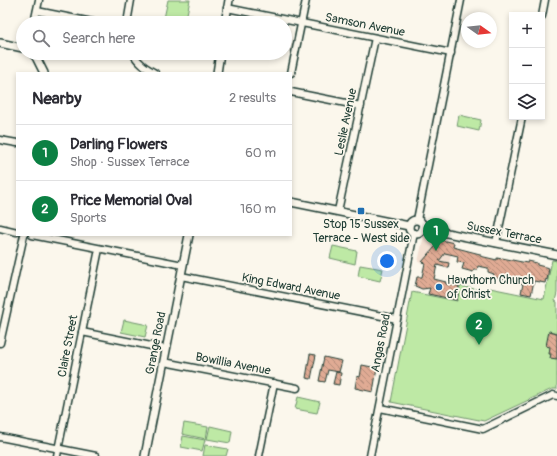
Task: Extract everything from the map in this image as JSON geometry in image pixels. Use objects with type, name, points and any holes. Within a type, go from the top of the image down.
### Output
[{"type":"street","points":[[36,16],[39,0]]},
{"type":"street","points":[[128,16],[131,0]]},
{"type":"street","points":[[226,16],[229,0]]},
{"type":"street","points":[[291,72],[306,0]]},
{"type":"street","points":[[417,220],[461,0]]},
{"type":"street","points":[[543,12],[545,0]]},
{"type":"street","name":"Samson Avenue","points":[[227,8],[266,16]]},
{"type":"street","points":[[37,11],[62,16]]},
{"type":"street","name":"Samson Avenue","points":[[292,21],[451,53]]},
{"type":"street","name":"Leslie Avenue","points":[[338,212],[375,38]]},
{"type":"street","points":[[0,43],[16,47]]},
{"type":"street","points":[[38,60],[44,72]]},
{"type":"street","points":[[138,60],[153,72]]},
{"type":"street","points":[[216,72],[219,60]]},
{"type":"street","points":[[292,92],[361,106]]},
{"type":"street","points":[[496,243],[521,120]]},
{"type":"street","points":[[0,140],[16,143]]},
{"type":"street","points":[[292,202],[409,226]]},
{"type":"street","points":[[409,226],[411,222],[417,220]]},
{"type":"street","points":[[409,226],[410,231],[419,233],[422,228],[422,224],[417,220]]},
{"type":"street","points":[[0,228],[16,232]]},
{"type":"street","name":"Sussex Terrace","points":[[422,228],[557,256]]},
{"type":"street","name":"Angas Road","points":[[370,456],[414,233]]},
{"type":"street","points":[[0,344],[24,236]]},
{"type":"street","points":[[37,236],[183,265]]},
{"type":"street","name":"Grange Road","points":[[145,456],[189,236]]},
{"type":"street","name":"Claire Street","points":[[58,456],[58,448],[99,249]]},
{"type":"street","name":"King Edward Avenue","points":[[181,276],[397,319]]},
{"type":"street","points":[[82,332],[166,349]]},
{"type":"street","name":"Bowillia Avenue","points":[[164,362],[297,388]]},
{"type":"street","points":[[259,456],[274,383]]},
{"type":"street","points":[[380,408],[483,428],[553,395],[557,396]]},
{"type":"street","points":[[0,437],[96,456]]},
{"type":"shaded area","points":[[424,235],[454,241],[448,268],[418,262]]},
{"type":"green space","points":[[168,0],[190,0],[187,16],[165,16]]},
{"type":"green space","points":[[459,115],[481,120],[479,131],[457,126]]},
{"type":"green space","points":[[333,246],[357,251],[355,264],[330,258]]},
{"type":"green space","points":[[552,260],[557,261],[557,293],[555,301],[557,302],[557,389],[552,389],[484,421],[391,402],[412,292],[457,301],[460,286],[489,292],[490,288],[544,299]]},
{"type":"green space","points":[[360,265],[383,269],[380,281],[358,276]]},
{"type":"green space","points":[[124,320],[148,325],[145,337],[121,332]]},
{"type":"green space","points":[[298,397],[320,402],[317,413],[295,409]]},
{"type":"green space","points":[[184,423],[208,427],[206,439],[182,434]]},
{"type":"green space","points":[[210,426],[232,431],[230,443],[207,439]]},
{"type":"green space","points":[[183,436],[205,440],[202,451],[181,447]]},
{"type":"green space","points":[[205,445],[228,449],[226,456],[203,456]]},
{"type":"building","points":[[441,240],[454,243],[453,247],[480,254],[480,256],[497,260],[497,258],[502,258],[527,263],[528,261],[537,263],[537,265],[549,268],[547,280],[546,279],[545,283],[534,281],[531,295],[521,293],[523,284],[493,277],[494,274],[488,272],[488,268],[478,266],[477,270],[474,270],[473,272],[462,269],[464,263],[457,262],[458,256],[445,253],[439,261],[449,263],[448,268],[437,265],[434,279],[446,282],[446,284],[459,286],[457,300],[428,294],[430,288],[422,289],[415,286],[417,277],[422,277],[425,263],[422,262]]},
{"type":"building","points":[[549,331],[557,333],[557,359],[550,358],[550,347],[546,346]]},
{"type":"building","points":[[310,354],[316,355],[311,379],[306,378]]},
{"type":"building","points":[[324,357],[342,361],[339,372],[328,370],[325,382],[319,381]]},
{"type":"building","points":[[362,365],[377,368],[373,392],[355,388],[357,376],[360,377]]},
{"type":"building","points":[[336,372],[341,373],[339,385],[333,384]]},
{"type":"place","name":"Stop 15 Sussex Terrace - West side","points":[[361,211]]},
{"type":"place","name":"Darling Flowers","points":[[436,251]]},
{"type":"place","name":"Hawthorn Church of Christ","points":[[439,287]]},
{"type":"place","name":"Price Memorial Oval","points":[[479,345]]}]
